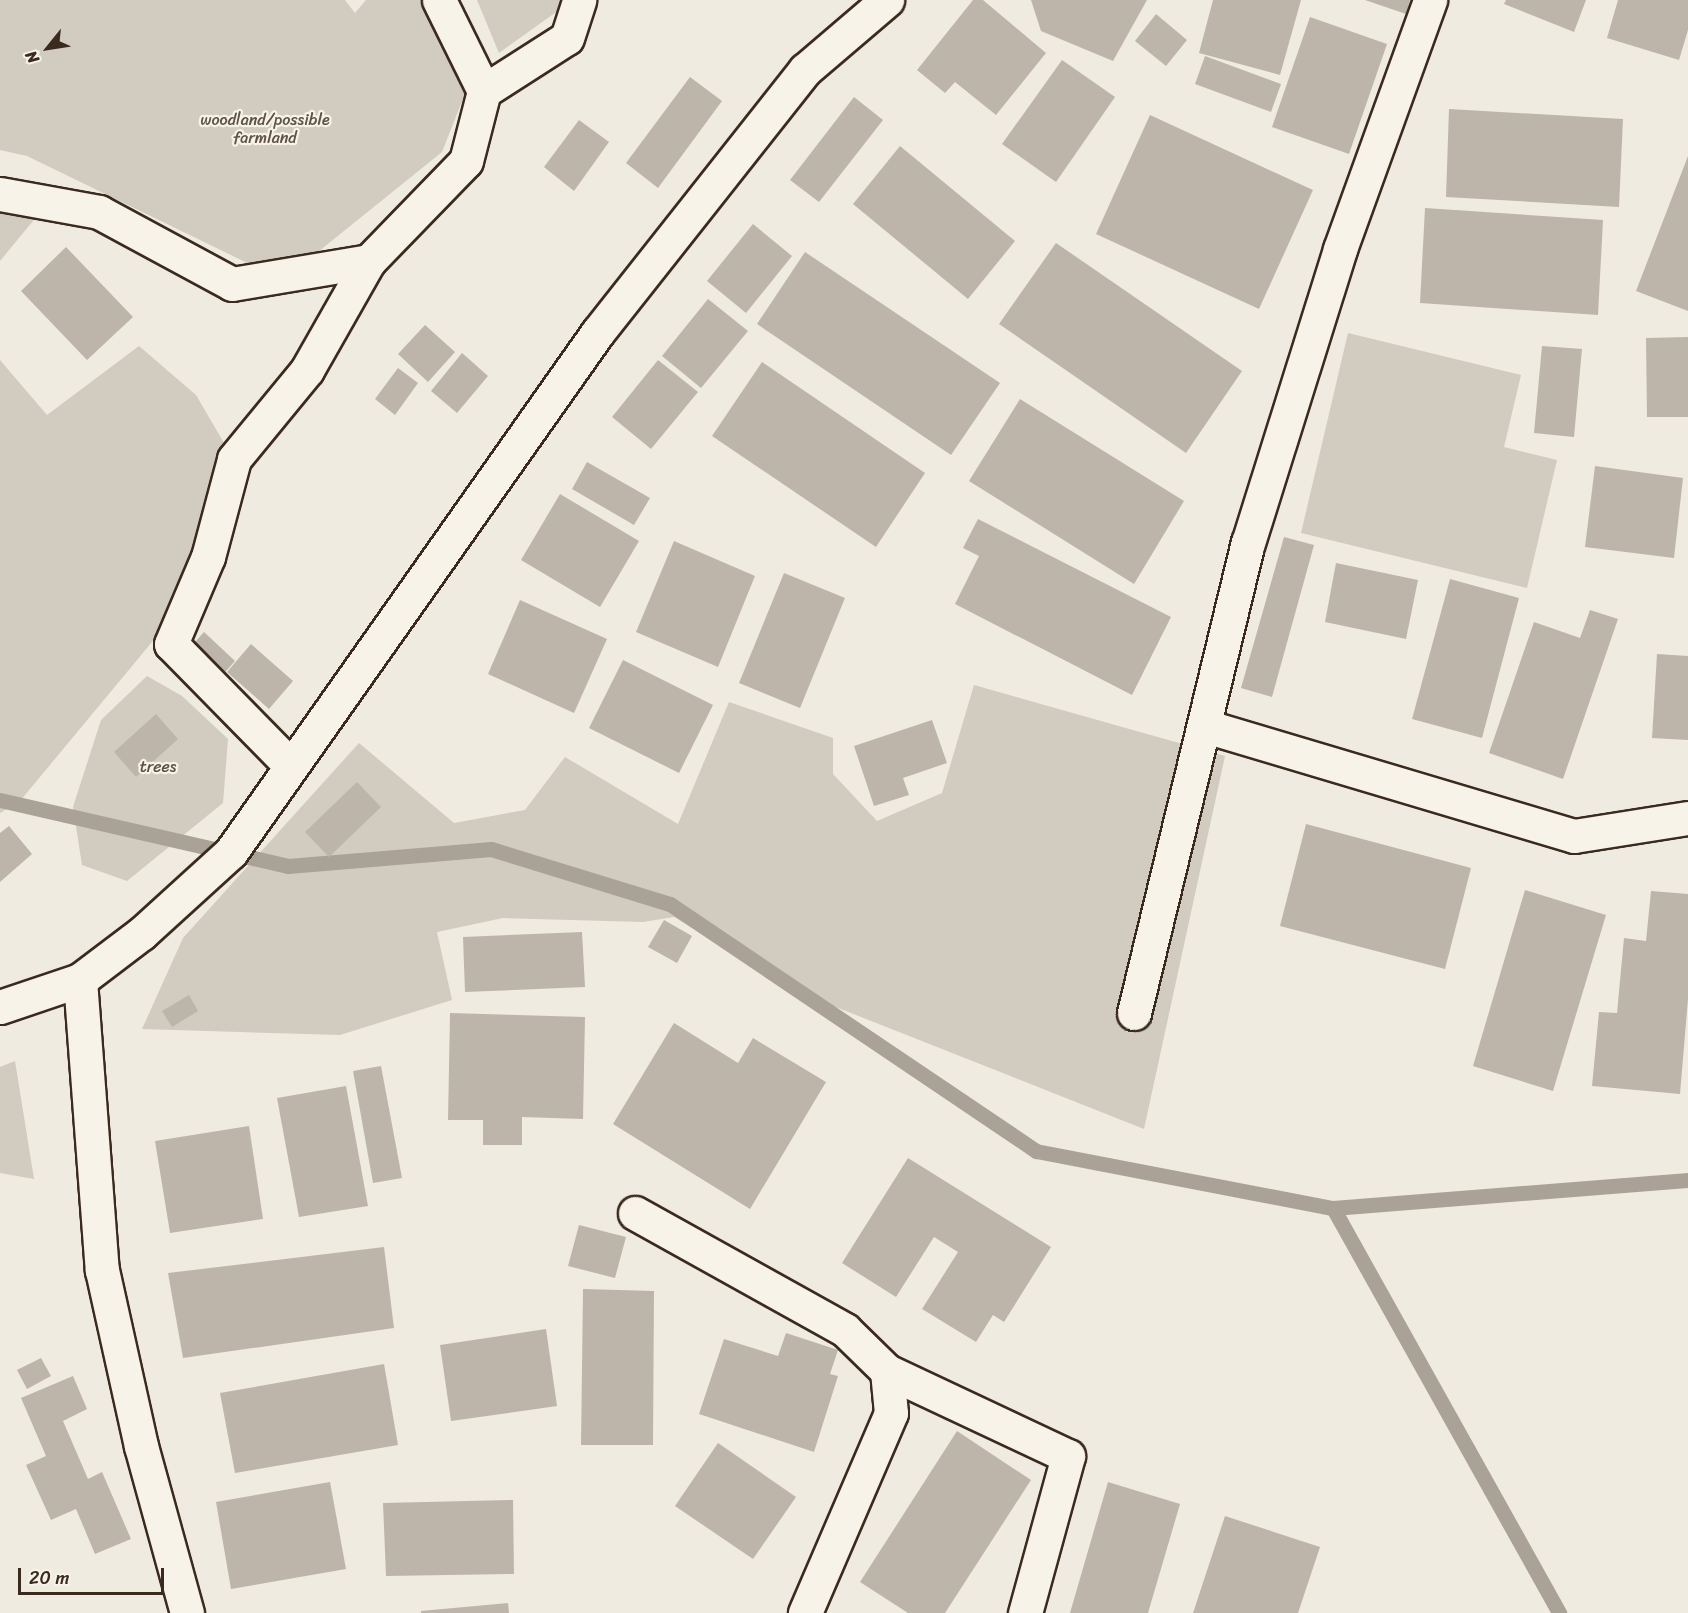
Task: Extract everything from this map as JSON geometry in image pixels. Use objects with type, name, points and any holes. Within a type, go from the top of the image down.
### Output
[{"type":"street","points":[[291,766],[171,644],[208,557],[234,459],[307,370],[369,261],[466,161],[484,91],[439,0]]},
{"type":"street","points":[[484,91],[567,38],[579,0]]},
{"type":"street","points":[[0,1006],[80,980],[142,933],[231,852],[598,332],[805,70],[887,0]]},
{"type":"street","points":[[1134,1014],[1248,543],[1340,249],[1430,0]]},
{"type":"street","points":[[0,194],[99,212],[232,284],[369,261]]},
{"type":"street","points":[[1204,726],[1574,836],[1688,818]]},
{"type":"street","points":[[80,980],[102,1270],[141,1446],[187,1613]]},
{"type":"street","points":[[635,1213],[845,1330],[887,1371],[1068,1456],[1025,1613]]},
{"type":"street","points":[[805,1613],[891,1413],[887,1371]]},
{"type":"green space","name":"woodland/possible farmland","points":[[0,0],[345,0],[355,13],[366,0],[431,0],[452,66],[470,81],[442,152],[303,264],[270,274],[27,156],[0,150]]},
{"type":"green space","points":[[477,0],[566,0],[566,5],[499,53]]},
{"type":"green space","points":[[0,188],[42,210],[0,261]]},
{"type":"green space","points":[[1348,333],[1521,375],[1504,447],[1557,460],[1527,588],[1301,533]]},
{"type":"green space","points":[[139,346],[196,395],[231,455],[152,642],[20,801],[0,813],[0,360],[47,415]]},
{"type":"green space","name":"trees","points":[[147,676],[182,696],[228,739],[223,803],[127,881],[82,865],[73,807],[101,720]]},
{"type":"green space","points":[[974,685],[1225,756],[1144,1129],[803,994],[674,917],[643,922],[503,918],[437,932],[452,1000],[340,1035],[142,1029],[183,938],[359,743],[454,823],[525,810],[565,757],[678,824],[729,702],[833,738],[833,774],[877,821],[942,793]]},
{"type":"green space","points":[[15,1061],[34,1179],[0,1173],[0,1067]]},
{"type":"building","points":[[973,0],[983,0],[1046,53],[996,115],[955,82],[945,93],[917,70]]},
{"type":"building","points":[[1031,0],[1147,0],[1113,61],[1041,31]]},
{"type":"building","points":[[1213,0],[1301,0],[1280,75],[1199,53]]},
{"type":"building","points":[[1365,0],[1410,0],[1406,14]]},
{"type":"building","points":[[1506,0],[1586,0],[1574,32],[1504,4]]},
{"type":"building","points":[[1618,0],[1688,0],[1688,30],[1679,60],[1607,38]]},
{"type":"building","points":[[1156,14],[1187,40],[1166,66],[1135,41]]},
{"type":"building","points":[[1310,17],[1387,44],[1349,154],[1272,127]]},
{"type":"building","points":[[1205,56],[1281,84],[1271,112],[1195,84]]},
{"type":"building","points":[[1062,60],[1115,97],[1056,182],[1002,144]]},
{"type":"building","points":[[690,77],[722,101],[658,188],[626,163]]},
{"type":"building","points":[[854,97],[883,120],[819,202],[790,180]]},
{"type":"building","points":[[1449,109],[1623,119],[1619,207],[1446,197]]},
{"type":"building","points":[[1150,115],[1313,190],[1259,309],[1096,234]]},
{"type":"building","points":[[579,120],[609,142],[574,191],[544,167]]},
{"type":"building","points":[[900,146],[1015,241],[968,299],[853,204]]},
{"type":"building","points":[[1688,156],[1688,311],[1636,291]]},
{"type":"building","points":[[1425,208],[1603,220],[1598,315],[1420,303]]},
{"type":"building","points":[[753,224],[792,256],[746,313],[707,281]]},
{"type":"building","points":[[1056,243],[1242,371],[1186,453],[999,324]]},
{"type":"building","points":[[66,247],[133,317],[87,360],[21,291]]},
{"type":"building","points":[[805,252],[1000,383],[951,455],[757,324]]},
{"type":"building","points":[[708,299],[748,331],[701,388],[662,356]]},
{"type":"building","points":[[425,325],[455,352],[428,382],[398,354]]},
{"type":"building","points":[[1688,337],[1688,417],[1647,417],[1646,338]]},
{"type":"building","points":[[1542,346],[1582,349],[1574,437],[1534,433]]},
{"type":"building","points":[[462,353],[488,376],[457,413],[431,391]]},
{"type":"building","points":[[658,360],[698,392],[651,449],[612,417]]},
{"type":"building","points":[[762,362],[925,473],[876,547],[712,436]]},
{"type":"building","points":[[398,368],[418,383],[395,415],[375,399]]},
{"type":"building","points":[[1020,399],[1184,501],[1134,584],[969,481]]},
{"type":"building","points":[[587,462],[650,498],[634,525],[572,489]]},
{"type":"building","points":[[1595,466],[1683,478],[1674,558],[1585,547]]},
{"type":"building","points":[[560,494],[639,541],[600,607],[521,560]]},
{"type":"building","points":[[978,519],[1171,617],[1132,695],[955,604],[979,556],[963,548]]},
{"type":"building","points":[[1284,537],[1314,545],[1272,697],[1241,688]]},
{"type":"building","points":[[674,541],[755,576],[718,667],[636,632]]},
{"type":"building","points":[[1336,563],[1418,580],[1406,639],[1325,622]]},
{"type":"building","points":[[784,573],[845,598],[800,708],[739,683]]},
{"type":"building","points":[[1450,579],[1519,598],[1482,738],[1412,719]]},
{"type":"building","points":[[520,600],[607,639],[574,713],[488,674]]},
{"type":"building","points":[[1590,610],[1618,619],[1563,779],[1489,753],[1534,622],[1580,638]]},
{"type":"building","points":[[204,632],[235,661],[219,679],[188,650]]},
{"type":"building","points":[[251,644],[293,681],[269,709],[227,672]]},
{"type":"building","points":[[1657,654],[1688,656],[1688,740],[1652,738]]},
{"type":"building","points":[[623,660],[713,705],[679,773],[589,728]]},
{"type":"building","points":[[156,714],[178,739],[136,777],[114,752]]},
{"type":"building","points":[[932,720],[947,763],[903,778],[909,795],[874,806],[854,746]]},
{"type":"building","points":[[357,782],[381,807],[329,857],[305,832]]},
{"type":"building","points":[[1306,824],[1471,868],[1445,969],[1280,926]]},
{"type":"building","points":[[9,826],[32,854],[0,882],[0,833]]},
{"type":"building","points":[[1525,890],[1606,915],[1553,1091],[1473,1066]]},
{"type":"building","points":[[1651,891],[1688,894],[1688,999],[1680,1094],[1592,1086],[1599,1012],[1617,1013],[1624,938],[1646,941]]},
{"type":"building","points":[[664,920],[692,936],[677,963],[648,947]]},
{"type":"building","points":[[582,932],[585,987],[465,992],[463,937]]},
{"type":"building","points":[[189,995],[198,1011],[172,1027],[162,1011]]},
{"type":"building","points":[[450,1013],[585,1017],[583,1119],[522,1117],[522,1145],[483,1145],[483,1120],[448,1120]]},
{"type":"building","points":[[674,1023],[738,1063],[753,1038],[826,1082],[750,1209],[613,1124]]},
{"type":"building","points":[[381,1066],[402,1178],[373,1183],[353,1071]]},
{"type":"building","points":[[346,1086],[368,1206],[299,1217],[277,1098]]},
{"type":"building","points":[[249,1126],[263,1219],[170,1233],[155,1141]]},
{"type":"building","points":[[908,1158],[1051,1247],[1004,1322],[993,1315],[976,1342],[922,1309],[958,1252],[934,1237],[896,1297],[842,1263]]},
{"type":"building","points":[[579,1225],[626,1237],[615,1278],[568,1266]]},
{"type":"building","points":[[384,1247],[394,1328],[183,1358],[168,1273]]},
{"type":"building","points":[[583,1289],[654,1291],[653,1445],[581,1445]]},
{"type":"building","points":[[546,1329],[557,1406],[451,1421],[440,1345]]},
{"type":"building","points":[[786,1333],[838,1350],[830,1374],[838,1376],[814,1452],[699,1414],[724,1339],[778,1356]]},
{"type":"building","points":[[41,1358],[51,1376],[27,1389],[17,1370]]},
{"type":"building","points":[[384,1364],[398,1445],[235,1473],[220,1393]]},
{"type":"building","points":[[73,1376],[87,1409],[63,1421],[88,1479],[102,1472],[131,1539],[95,1554],[76,1509],[51,1520],[26,1465],[46,1456],[21,1398]]},
{"type":"building","points":[[957,1431],[1031,1480],[945,1613],[908,1613],[860,1582]]},
{"type":"building","points":[[718,1443],[796,1497],[753,1559],[675,1506]]},
{"type":"building","points":[[330,1482],[346,1569],[231,1589],[216,1502]]},
{"type":"building","points":[[1108,1482],[1180,1504],[1148,1613],[1070,1613]]},
{"type":"building","points":[[513,1500],[514,1574],[386,1576],[383,1503]]},
{"type":"building","points":[[1225,1516],[1320,1547],[1298,1613],[1193,1613]]},
{"type":"building","points":[[508,1603],[509,1613],[421,1613],[421,1611]]},
{"type":"waterway","points":[[0,800],[288,866],[491,849],[670,904],[1036,1151],[1333,1208],[1688,1180]]},
{"type":"waterway","points":[[1333,1208],[1559,1613]]}]
